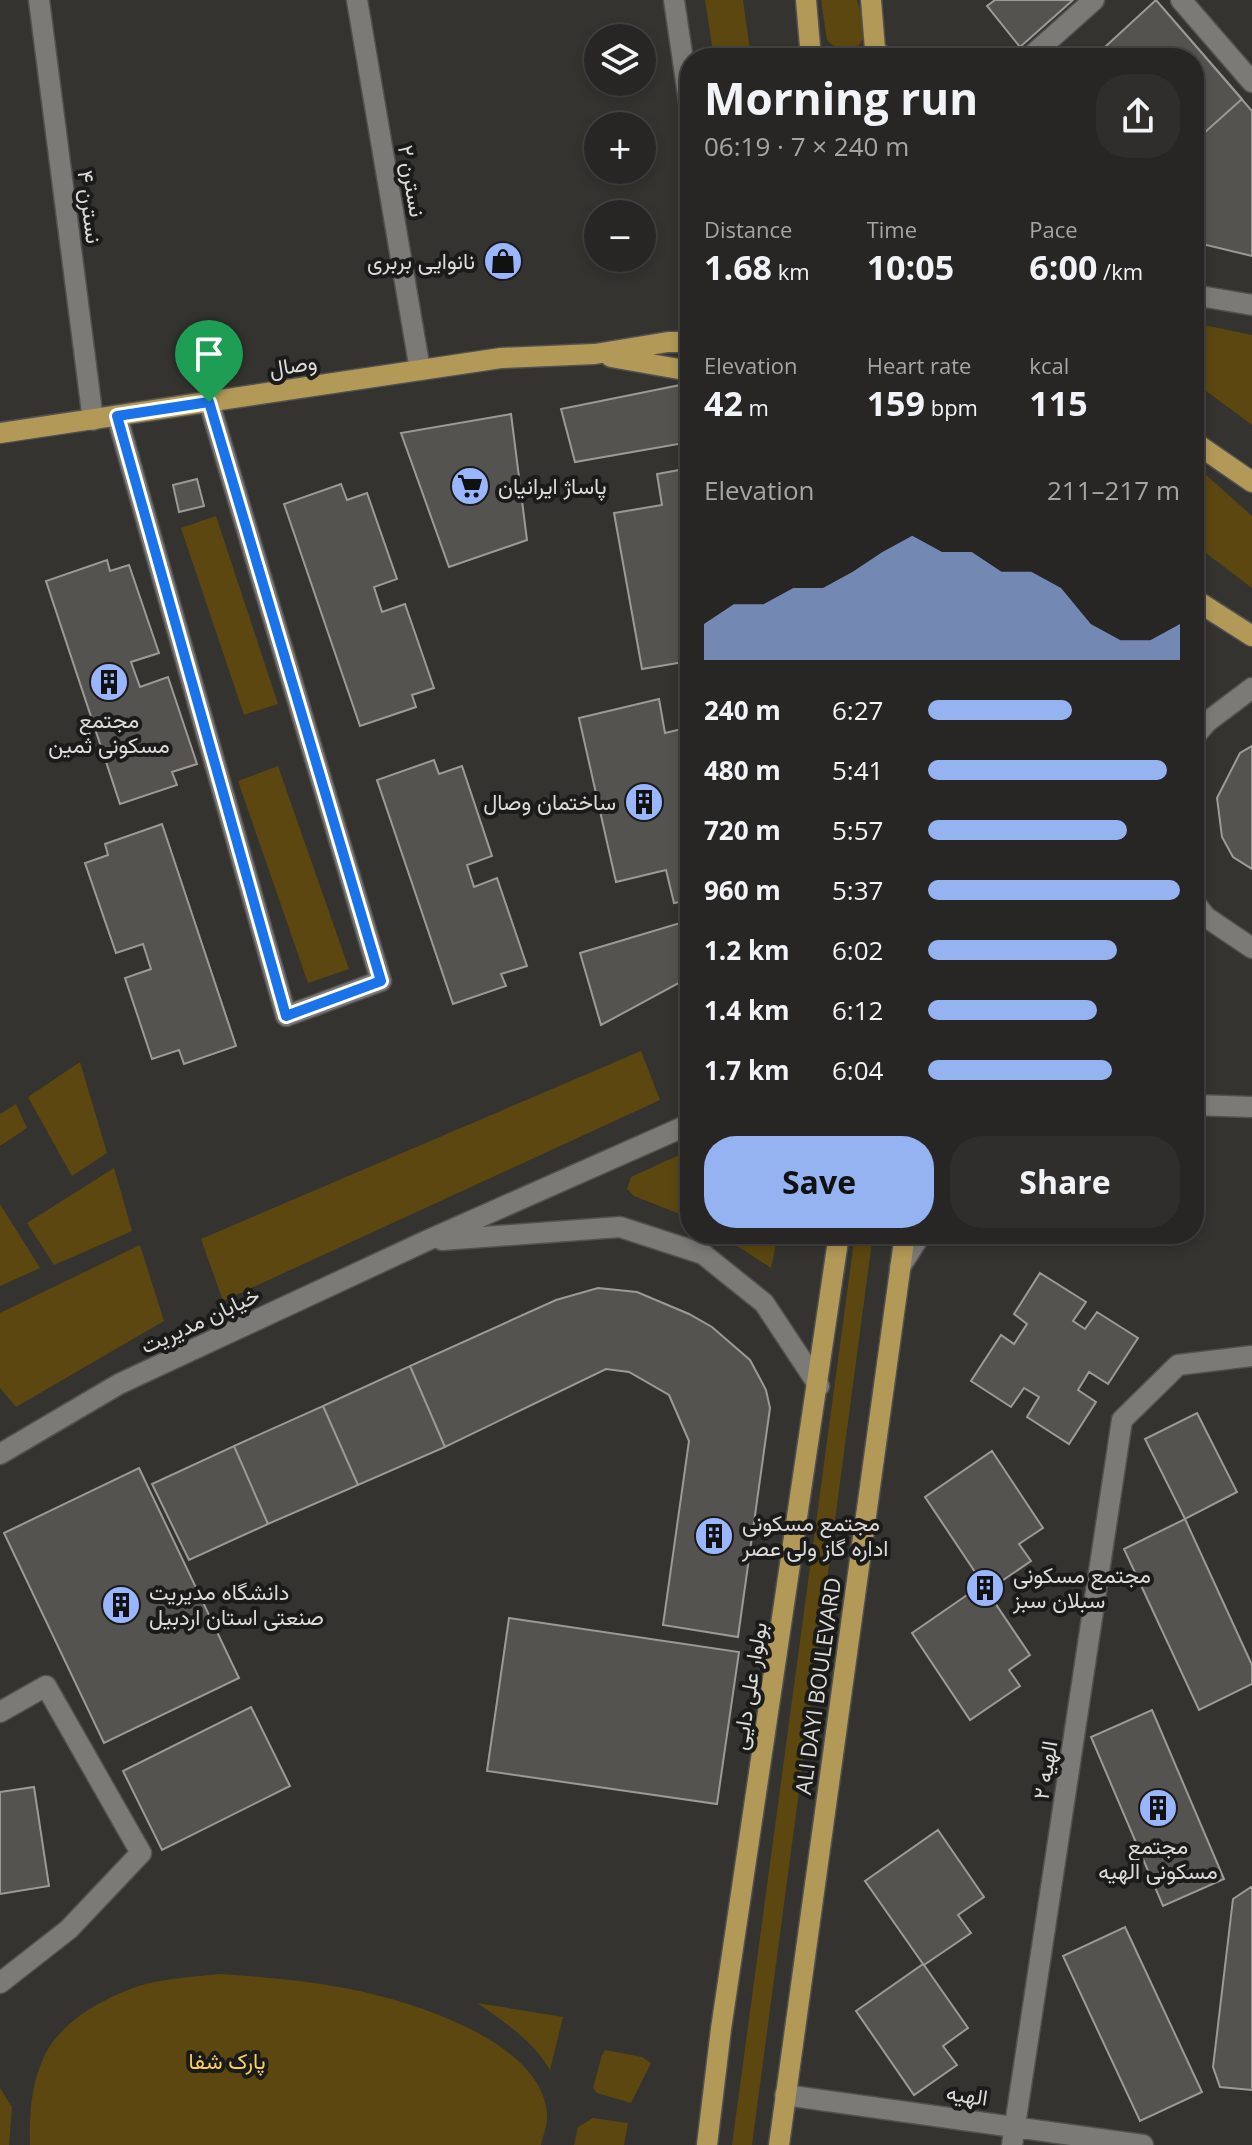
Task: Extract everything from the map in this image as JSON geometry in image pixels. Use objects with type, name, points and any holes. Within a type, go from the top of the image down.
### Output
[{"type":"main road","points":[[806,0],[810,48]]},
{"type":"main road","points":[[871,0],[877,48]]},
{"type":"main road","points":[[595,354],[680,342]]},
{"type":"main road","name":"وصال","points":[[0,433],[501,358],[595,354]]},
{"type":"main road","points":[[595,354],[680,369]]},
{"type":"main road","points":[[1204,449],[1252,482]]},
{"type":"main road","points":[[1204,605],[1252,636]]},
{"type":"main road","points":[[1204,618],[1232,621]]},
{"type":"main road","name":"بولوار علی دایی","points":[[707,2145],[721,2029],[838,1244]]},
{"type":"main road","name":"ALI DAYI BOULEVARD","points":[[779,2145],[903,1244]]},
{"type":"street","name":"نسترن ۴","points":[[39,0],[93,420]]},
{"type":"street","name":"نسترن ۲","points":[[357,0],[420,370]]},
{"type":"street","points":[[674,0],[681,48]]},
{"type":"street","points":[[1040,48],[1094,0]]},
{"type":"street","points":[[1181,0],[1252,82]]},
{"type":"street","points":[[1204,297],[1252,305]]},
{"type":"street","points":[[117,416],[286,1016],[381,981],[209,402]]},
{"type":"street","points":[[1204,725],[1252,688]]},
{"type":"street","points":[[1204,914],[1252,948]]},
{"type":"street","points":[[1204,1105],[1252,1107]]},
{"type":"street","name":"خیابان مدیریت","points":[[0,1454],[119,1384],[426,1241],[680,1128]]},
{"type":"street","name":"خیابان مدیریت","points":[[426,1241],[620,1227],[703,1254],[764,1303],[819,1386]]},
{"type":"street","points":[[900,1267],[915,1244]]},
{"type":"street","name":"الهیه ۲","points":[[1014,2136],[1122,1420],[1178,1365],[1252,1356]]},
{"type":"street","points":[[0,1712],[46,1686],[141,1853],[69,1929],[0,1983]]},
{"type":"street","name":"الهیه","points":[[785,2095],[1014,2136],[1143,2145]]},
{"type":"green space","points":[[705,0],[743,0],[750,48],[712,48]]},
{"type":"green space","points":[[821,0],[857,0],[864,28],[859,45],[856,48],[838,48],[827,40]]},
{"type":"green space","points":[[1204,325],[1252,335],[1252,425],[1204,389]]},
{"type":"green space","points":[[1204,473],[1252,516],[1252,588],[1204,552]]},
{"type":"green space","points":[[216,516],[278,704],[244,715],[181,528]]},
{"type":"green space","points":[[278,766],[349,969],[308,983],[238,781]]},
{"type":"green space","points":[[641,1051],[660,1100],[223,1301],[201,1239]]},
{"type":"green space","points":[[80,1062],[107,1153],[72,1176],[28,1097]]},
{"type":"green space","points":[[16,1104],[27,1128],[0,1146],[0,1114]]},
{"type":"green space","points":[[680,1155],[680,1214],[634,1196],[627,1189],[631,1177]]},
{"type":"green space","points":[[114,1168],[132,1231],[54,1265],[27,1223]]},
{"type":"green space","points":[[0,1204],[40,1268],[0,1286]]},
{"type":"green space","points":[[734,1244],[776,1244],[771,1268]]},
{"type":"green space","points":[[854,1244],[872,1244],[752,2145],[732,2145]]},
{"type":"green space","points":[[140,1245],[164,1321],[16,1407],[0,1388],[0,1313]]},
{"type":"green space","name":"پارک شفا","points":[[219,1974],[289,1980],[359,1991],[412,2005],[473,2030],[501,2047],[524,2067],[540,2089],[547,2115],[541,2145],[30,2145],[32,2101],[39,2069],[50,2046],[70,2023],[111,1997],[139,1986],[169,1979]]},
{"type":"green space","points":[[477,2003],[563,2017],[550,2070],[527,2041]]},
{"type":"green space","points":[[605,2050],[642,2057],[651,2063],[631,2103],[597,2093],[593,2088]]},
{"type":"green space","points":[[0,2088],[12,2107],[9,2145],[0,2145]]},
{"type":"green space","points":[[593,2118],[628,2123],[624,2145],[574,2145],[578,2127]]},
{"type":"building","points":[[995,0],[1073,0],[1020,47],[987,6]]},
{"type":"building","points":[[1156,0],[1198,48],[1104,48]]},
{"type":"building","points":[[1156,0],[1198,48],[1104,48]]},
{"type":"building","points":[[1204,55],[1242,99],[1204,133]]},
{"type":"building","points":[[1204,56],[1252,111],[1252,256],[1204,244]]},
{"type":"building","points":[[680,385],[680,444],[575,462],[561,409]]},
{"type":"building","name":"پاساژ ایرانیان","points":[[511,414],[527,540],[449,567],[401,433]]},
{"type":"building","points":[[680,470],[680,663],[642,669],[614,513],[662,505],[657,474]]},
{"type":"building","points":[[197,479],[204,506],[179,512],[173,485]]},
{"type":"building","points":[[341,484],[347,500],[367,493],[397,579],[374,587],[382,612],[405,604],[434,688],[412,695],[416,707],[360,726],[284,504]]},
{"type":"building","name":"مجتمع مسکونی ثمین","points":[[107,560],[110,571],[129,565],[159,653],[131,662],[140,687],[168,677],[197,764],[172,772],[177,785],[120,804],[46,581]]},
{"type":"building","name":"ساختمان وصال","points":[[659,699],[665,733],[680,729],[680,902],[674,903],[666,870],[616,882],[579,718]]},
{"type":"building","points":[[1252,746],[1252,869],[1233,857],[1222,837],[1217,798],[1240,753]]},
{"type":"building","points":[[1252,746],[1252,869],[1233,857],[1222,837],[1217,798],[1240,753]]},
{"type":"building","points":[[434,760],[439,774],[462,766],[492,856],[467,865],[474,887],[497,878],[527,966],[501,974],[506,986],[453,1004],[377,780]]},
{"type":"building","points":[[162,824],[236,1046],[184,1064],[179,1050],[152,1059],[125,978],[151,969],[143,944],[116,953],[85,863],[108,855],[105,844]]},
{"type":"building","points":[[680,923],[680,982],[601,1025],[580,953]]},
{"type":"building","points":[[1040,1273],[1086,1302],[1073,1321],[1085,1329],[1097,1312],[1138,1338],[1108,1384],[1089,1372],[1078,1390],[1096,1402],[1069,1444],[1027,1417],[1039,1397],[1024,1388],[1011,1407],[971,1381],[1001,1335],[1014,1344],[1027,1324],[1014,1314]]},
{"type":"building","name":"مجتمع مسکونی اداره گاز ولی عصر","points":[[598,1288],[637,1292],[712,1327],[750,1360],[766,1390],[770,1408],[738,1637],[663,1625],[689,1441],[669,1395],[629,1372],[606,1369],[445,1447],[410,1366],[556,1300]]},
{"type":"building","points":[[410,1366],[445,1447],[358,1485],[323,1406]]},
{"type":"building","points":[[323,1406],[358,1485],[268,1524],[234,1446]]},
{"type":"building","points":[[1197,1413],[1237,1492],[1185,1519],[1145,1439]]},
{"type":"building","points":[[234,1446],[268,1524],[189,1560],[152,1484]]},
{"type":"building","name":"مجتمع مسکونی سبلان سبز","points":[[992,1451],[1043,1528],[1019,1544],[1031,1561],[987,1591],[1030,1655],[1009,1670],[1020,1686],[970,1720],[912,1633],[983,1584],[925,1497]]},
{"type":"building","name":"دانشگاه مدیریت صنعتی استان اردبیل","points":[[139,1468],[239,1678],[104,1743],[4,1533]]},
{"type":"building","points":[[1185,1519],[1252,1665],[1252,1684],[1199,1710],[1124,1549]]},
{"type":"building","points":[[509,1618],[739,1652],[717,1804],[487,1771]]},
{"type":"building","points":[[251,1707],[290,1786],[162,1850],[123,1771]]},
{"type":"building","name":"مجتمع مسکونی الهیه","points":[[1152,1710],[1224,1879],[1163,1906],[1091,1737]]},
{"type":"building","points":[[34,1787],[49,1886],[0,1894],[0,1792]]},
{"type":"building","points":[[938,1830],[984,1897],[958,1915],[971,1933],[924,1965],[968,2028],[943,2046],[957,2065],[914,2095],[856,2011],[923,1964],[865,1881]]},
{"type":"building","points":[[1252,1887],[1252,2090],[1220,2087],[1213,2067],[1233,1899]]},
{"type":"building","points":[[1125,1927],[1202,2092],[1140,2121],[1063,1956]]},
{"type":"place","name":"نانوایی بربری","points":[[503,261]]},
{"type":"place","name":"پاساژ ایرانیان","points":[[470,486]]},
{"type":"place","name":"مجتمع مسکونی ثمین","points":[[109,682]]},
{"type":"place","name":"ساختمان وصال","points":[[644,802]]},
{"type":"place","name":"مجتمع مسکونی اداره گاز ولی عصر","points":[[714,1536]]},
{"type":"place","name":"مجتمع مسکونی سبلان سبز","points":[[985,1588]]},
{"type":"place","name":"دانشگاه مدیریت صنعتی استان اردبیل","points":[[121,1605]]},
{"type":"place","name":"مجتمع مسکونی الهیه","points":[[1158,1808]]},
{"type":"route","points":[[209,402],[381,981],[286,1016],[117,416],[209,402]]}]
